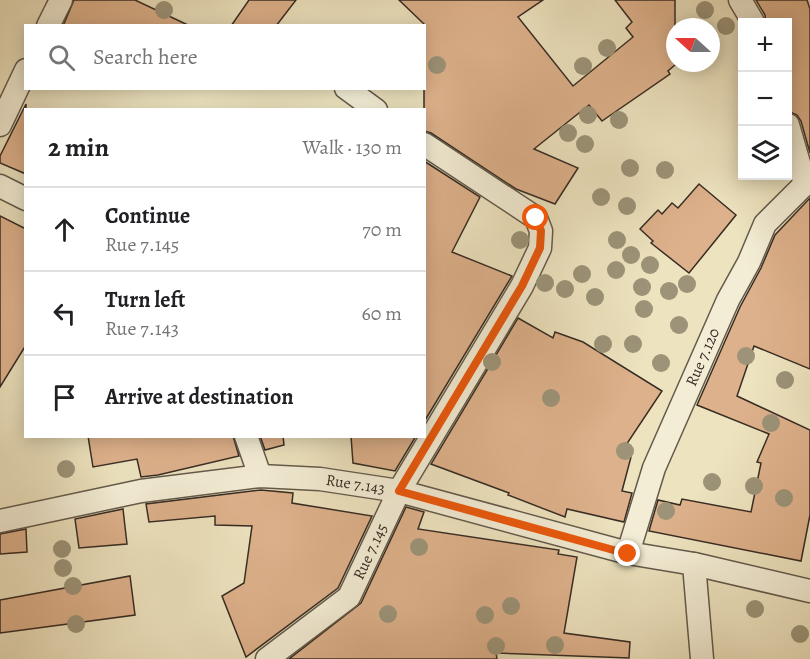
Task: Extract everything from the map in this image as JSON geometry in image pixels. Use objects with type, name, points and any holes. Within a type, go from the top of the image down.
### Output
[{"type":"street","points":[[49,24],[61,0]]},
{"type":"street","points":[[740,0],[751,18]]},
{"type":"street","points":[[0,125],[24,74]]},
{"type":"street","points":[[349,90],[373,108]]},
{"type":"street","points":[[788,126],[807,182]]},
{"type":"street","name":"Rue 7.145","points":[[267,659],[349,597],[399,491],[522,286],[540,248],[541,231],[536,218],[426,145]]},
{"type":"street","name":"Rue 7.120","points":[[628,554],[654,468],[728,300],[749,262],[765,224],[807,182]]},
{"type":"street","points":[[0,186],[24,198]]},
{"type":"street","points":[[247,438],[260,476]]},
{"type":"street","name":"Rue 7.143","points":[[0,521],[141,491],[260,476],[320,479],[399,491],[628,554],[694,564],[810,591]]},
{"type":"street","points":[[694,564],[702,659]]},
{"type":"building","points":[[74,0],[135,0],[186,24],[64,24]]},
{"type":"building","points":[[249,0],[296,0],[278,24],[232,24]]},
{"type":"building","points":[[399,0],[543,0],[518,17],[573,86],[633,37],[626,28],[632,22],[615,0],[675,0],[675,18],[666,18],[666,72],[670,74],[602,121],[589,105],[534,149],[578,168],[555,204],[516,189],[426,132],[424,90],[426,90],[426,24]]},
{"type":"building","points":[[756,0],[807,0],[810,9],[810,153],[801,121],[792,113],[792,18],[765,18]]},
{"type":"building","points":[[24,108],[24,173],[0,163],[0,156]]},
{"type":"building","points":[[426,162],[480,197],[452,252],[512,276],[426,419]]},
{"type":"building","points":[[699,184],[736,215],[689,273],[651,243],[653,241],[640,229],[658,210],[662,214],[672,203],[678,208]]},
{"type":"building","points":[[810,198],[810,369],[754,346],[737,396],[810,430],[810,515],[801,561],[649,531],[658,500],[680,505],[682,499],[751,512],[761,463],[757,462],[769,434],[697,405],[775,235]]},
{"type":"building","points":[[0,216],[24,228],[24,348],[0,387]]},
{"type":"building","points":[[518,318],[553,338],[555,332],[583,342],[662,391],[620,454],[631,457],[622,491],[632,493],[624,522],[567,509],[565,517],[431,464]]},
{"type":"building","points":[[88,438],[234,438],[239,456],[141,477],[137,459],[93,467]]},
{"type":"building","points":[[261,438],[283,438],[284,445],[265,450]]},
{"type":"building","points":[[351,438],[415,438],[395,471],[353,463]]},
{"type":"building","points":[[261,490],[293,493],[292,503],[372,516],[338,588],[246,657],[222,596],[244,583],[252,526],[215,525],[215,516],[149,522],[146,504]]},
{"type":"building","points":[[406,507],[424,512],[418,529],[559,550],[558,554],[577,557],[564,633],[630,642],[629,658],[496,653],[497,659],[289,659],[361,603]]},
{"type":"building","points":[[123,509],[127,544],[79,548],[75,519]]},
{"type":"building","points":[[26,529],[27,552],[0,554],[0,534]]},
{"type":"building","points":[[130,576],[135,615],[0,633],[0,600]]},
{"type":"route","points":[[536,218],[541,231],[540,248],[522,286],[399,491],[628,554]]}]
